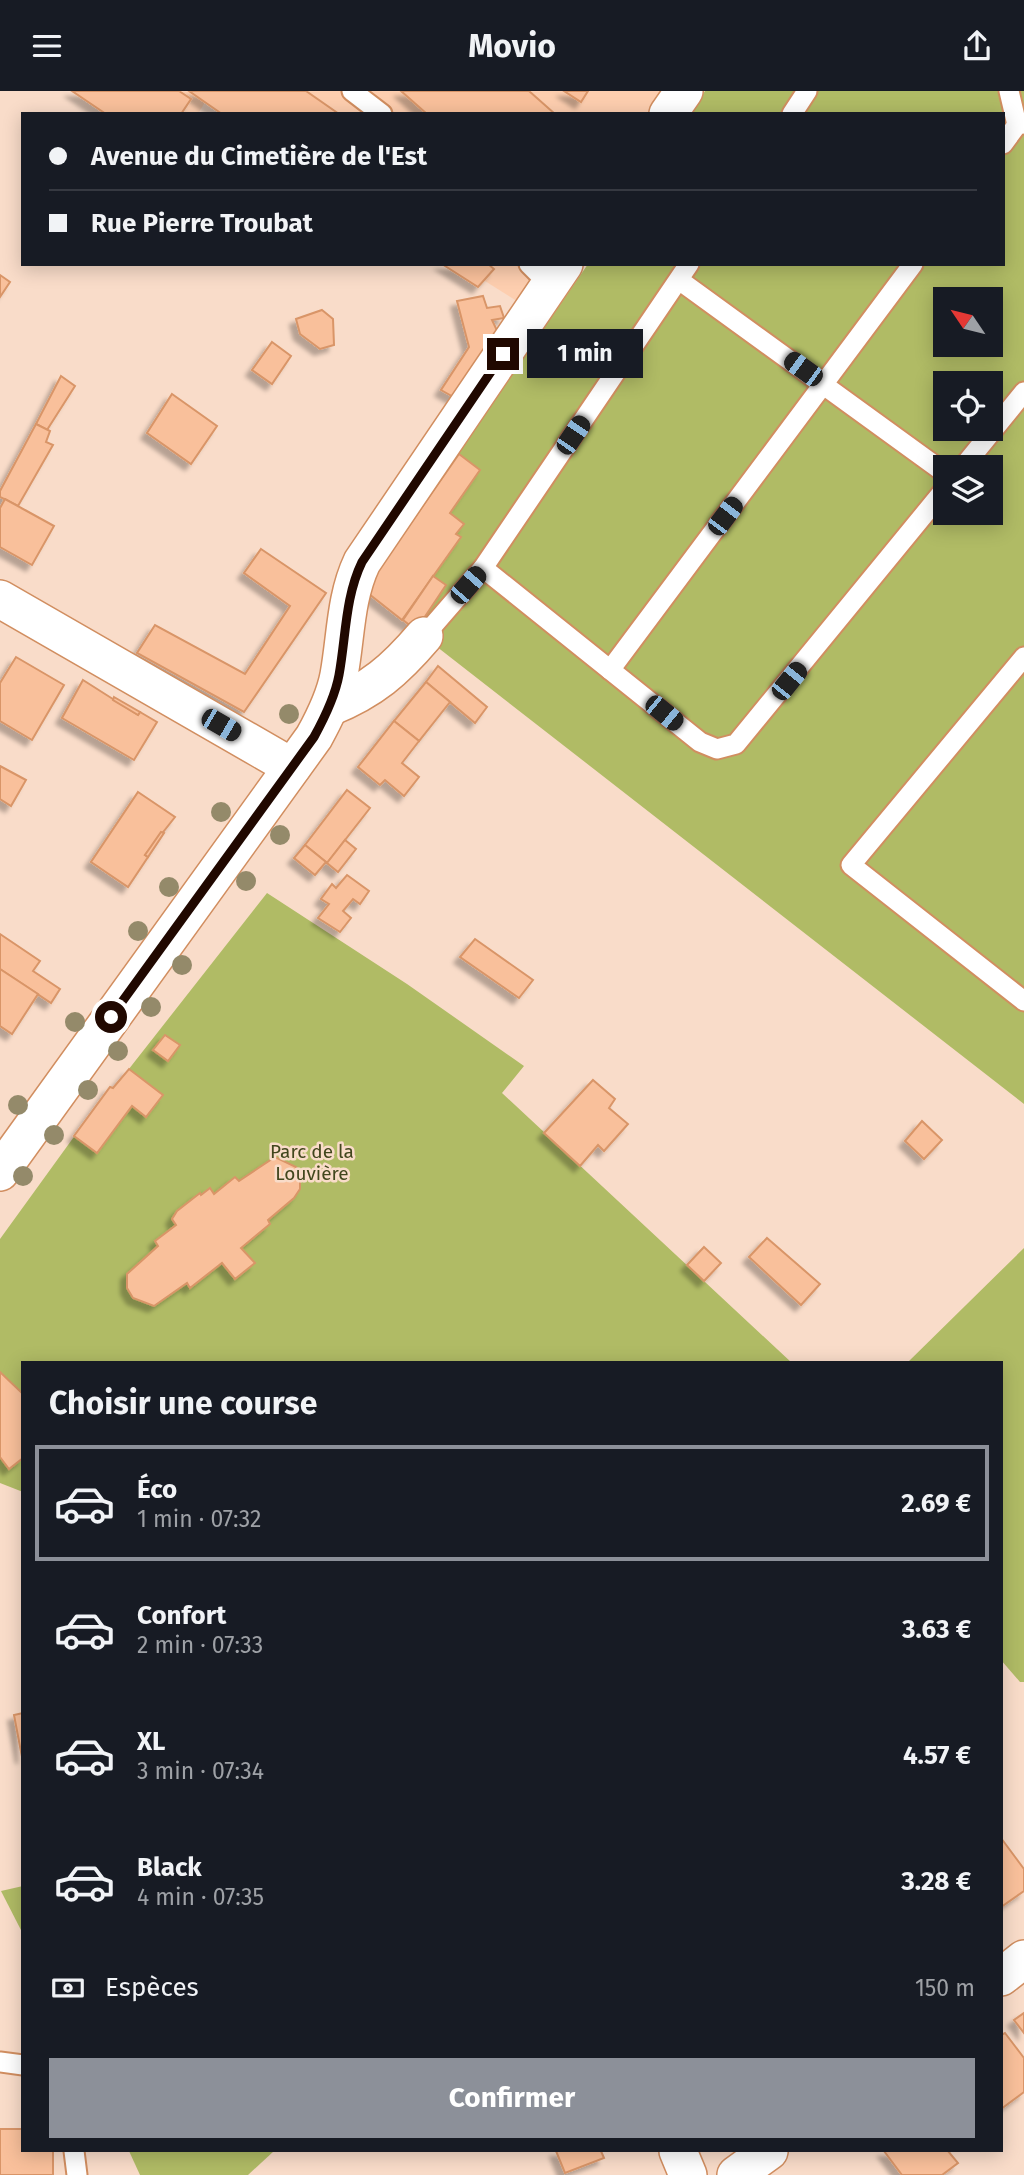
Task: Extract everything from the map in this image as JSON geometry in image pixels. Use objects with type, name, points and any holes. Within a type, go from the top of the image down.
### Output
[{"type":"street","points":[[669,112],[684,91]]},
{"type":"street","points":[[0,1172],[314,737],[330,707],[339,676],[352,582],[362,562],[547,271]]},
{"type":"street","points":[[0,599],[292,767]]},
{"type":"street","points":[[330,707],[356,696],[394,671],[424,636]]},
{"type":"street","points":[[1003,1975],[1024,1959]]},
{"type":"street","points":[[678,2152],[688,2175]]},
{"type":"street","points":[[736,2175],[768,2152]]},
{"type":"lane","points":[[352,91],[379,112]]},
{"type":"lane","points":[[793,112],[807,91]]},
{"type":"lane","points":[[1005,142],[1021,125],[1009,91]]},
{"type":"lane","points":[[610,670],[912,266]]},
{"type":"lane","points":[[424,636],[483,568],[684,272],[824,383],[933,464]]},
{"type":"lane","points":[[973,455],[1024,392]]},
{"type":"lane","points":[[483,568],[700,742],[717,749],[736,744],[933,504]]},
{"type":"lane","points":[[1024,656],[851,865],[1024,1001]]},
{"type":"lane","points":[[0,2062],[21,2064]]},
{"type":"lane","points":[[74,2152],[77,2175]]},
{"type":"shaded area","points":[[83,91],[666,91],[652,112],[219,112],[205,102],[199,112],[113,112]]},
{"type":"shaded area","points":[[461,266],[546,266],[520,303]]},
{"type":"green space","points":[[705,91],[1024,91],[1024,1104],[364,590],[587,266],[1005,266],[1005,112],[691,112]]},
{"type":"green space","name":"Parc de la Louvière","points":[[267,893],[407,984],[524,1066],[502,1093],[790,1361],[21,1361],[21,1491],[0,1483],[0,1239],[110,1087],[114,1088]]},
{"type":"green space","points":[[1024,1248],[1024,1682],[1020,1682],[1003,1662],[1003,1361],[909,1361]]},
{"type":"green space","points":[[21,1886],[21,1930],[1,1891]]},
{"type":"green space","points":[[129,2152],[273,2152],[248,2175],[140,2175]]},
{"type":"building","points":[[72,91],[179,91],[191,99],[182,112],[103,112]]},
{"type":"building","points":[[189,91],[306,91],[336,112],[219,112]]},
{"type":"building","points":[[401,91],[529,91],[553,112],[425,112]]},
{"type":"building","points":[[564,91],[588,91],[581,102]]},
{"type":"building","points":[[445,266],[490,266],[494,269],[478,287]]},
{"type":"building","points":[[0,275],[10,282],[0,297]]},
{"type":"building","points":[[483,296],[487,308],[500,306],[504,318],[492,320],[500,337],[457,399],[441,390],[469,347],[457,301]]},
{"type":"building","points":[[322,310],[333,319],[334,345],[320,349],[300,334],[296,319]]},
{"type":"building","points":[[272,342],[291,356],[272,384],[252,370]]},
{"type":"building","points":[[61,376],[75,386],[47,430],[36,424]]},
{"type":"building","points":[[172,394],[217,426],[191,464],[147,433]]},
{"type":"building","points":[[36,424],[50,431],[46,442],[53,445],[18,506],[0,497],[0,491]]},
{"type":"building","points":[[459,454],[480,470],[450,513],[464,524],[456,534],[461,537],[402,620],[364,590]]},
{"type":"building","points":[[5,499],[54,526],[32,565],[0,547],[0,508]]},
{"type":"building","points":[[261,549],[326,593],[244,712],[137,653],[155,625],[245,674],[290,606],[244,573]]},
{"type":"building","points":[[433,576],[446,585],[416,630],[403,620]]},
{"type":"building","points":[[16,657],[64,685],[32,740],[0,721],[0,683]]},
{"type":"building","points":[[438,666],[487,707],[475,723],[426,682]]},
{"type":"building","points":[[83,680],[138,715],[140,712],[157,722],[134,760],[62,718]]},
{"type":"building","points":[[426,682],[450,702],[419,741],[394,721]]},
{"type":"building","points":[[114,697],[140,712],[138,715],[113,700]]},
{"type":"building","points":[[394,721],[419,741],[402,763],[419,777],[404,796],[385,780],[380,785],[358,767]]},
{"type":"building","points":[[0,766],[26,780],[11,806],[0,799]]},
{"type":"building","points":[[347,790],[370,808],[327,863],[305,845]]},
{"type":"building","points":[[138,792],[175,817],[145,855],[148,857],[128,887],[91,862]]},
{"type":"building","points":[[161,832],[164,833],[148,857],[145,855]]},
{"type":"building","points":[[345,840],[356,849],[338,872],[327,863]]},
{"type":"building","points":[[305,845],[326,862],[315,875],[294,858]]},
{"type":"building","points":[[347,875],[369,891],[360,904],[353,899],[343,911],[351,918],[340,932],[318,918],[329,904],[321,899],[332,884],[336,888]]},
{"type":"building","points":[[0,934],[40,961],[33,971],[60,989],[51,1003],[0,969]]},
{"type":"building","points":[[475,939],[533,980],[519,998],[460,957]]},
{"type":"building","points":[[0,969],[38,994],[12,1034],[0,1026]]},
{"type":"building","points":[[165,1035],[180,1045],[168,1061],[153,1050]]},
{"type":"building","points":[[129,1069],[163,1095],[146,1117],[132,1106],[97,1153],[74,1136],[110,1087],[113,1088]]},
{"type":"building","points":[[593,1080],[615,1099],[609,1108],[628,1124],[604,1151],[598,1145],[580,1166],[544,1133]]},
{"type":"building","points":[[922,1121],[942,1140],[924,1159],[905,1141]]},
{"type":"building","points":[[275,1157],[296,1167],[300,1172],[300,1189],[294,1198],[268,1220],[270,1224],[241,1248],[255,1263],[235,1279],[222,1263],[190,1288],[187,1283],[154,1306],[133,1298],[127,1288],[127,1274],[158,1246],[155,1241],[176,1225],[172,1219],[177,1211],[200,1193],[201,1195],[210,1188],[214,1194],[235,1177],[239,1181]]},
{"type":"building","points":[[767,1238],[820,1284],[801,1305],[749,1257]]},
{"type":"building","points":[[704,1247],[721,1263],[704,1281],[687,1265]]},
{"type":"building","points":[[0,1372],[21,1392],[21,1460],[9,1469],[0,1457]]},
{"type":"building","points":[[21,1713],[21,1752],[14,1715]]},
{"type":"building","points":[[1003,1841],[1024,1869],[1024,1891],[1003,1906]]},
{"type":"building","points":[[1024,2013],[1024,2033],[1014,2020]]},
{"type":"building","points":[[1005,2033],[1024,2058],[1024,2092],[1003,2108]]},
{"type":"building","points":[[0,2129],[21,2129],[21,2152],[53,2152],[53,2175],[0,2175]]},
{"type":"building","points":[[556,2152],[601,2152],[604,2158],[565,2173]]},
{"type":"building","points":[[885,2152],[949,2152],[958,2163],[942,2175],[902,2175]]},
{"type":"route","points":[[111,1017],[314,737],[330,707],[339,676],[352,582],[362,562],[503,354]]}]
